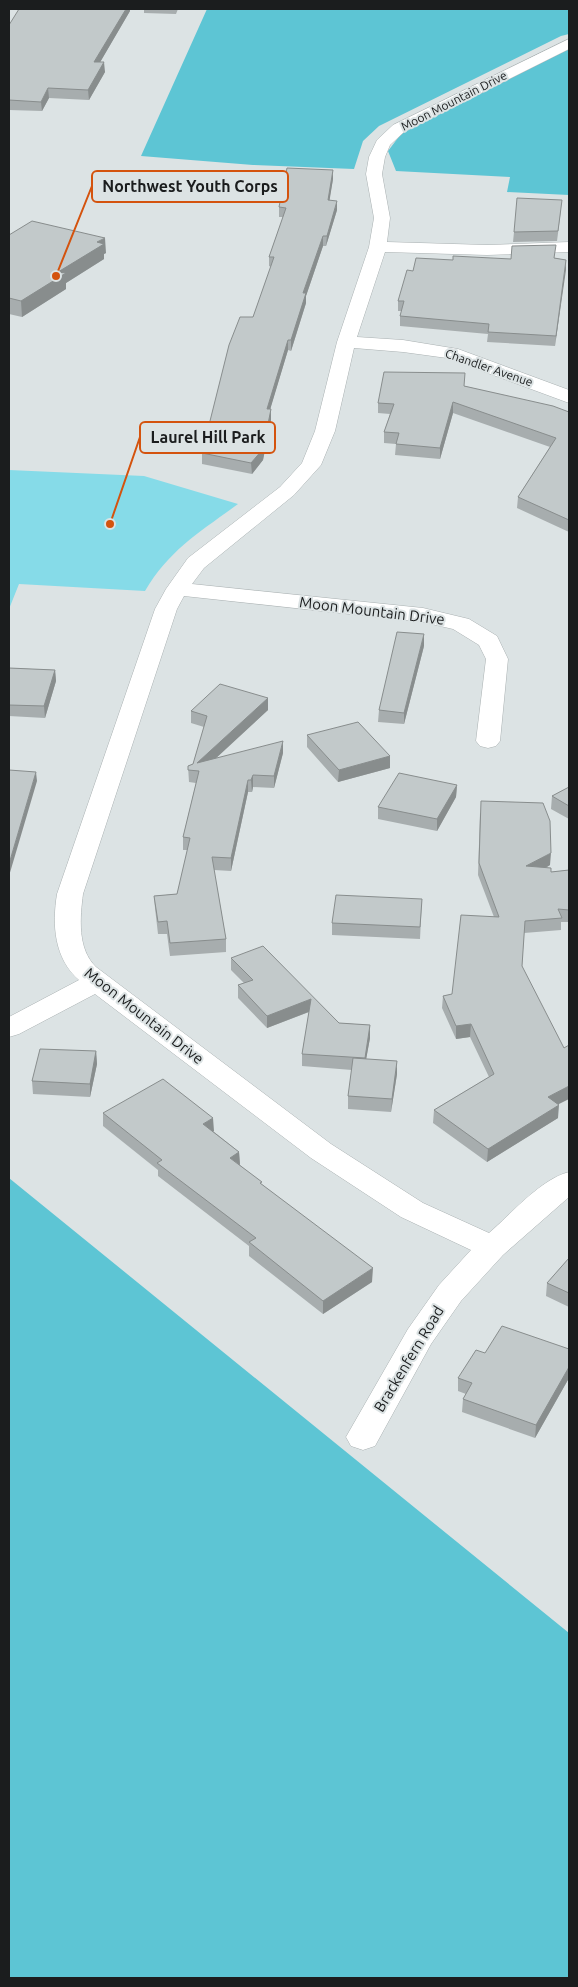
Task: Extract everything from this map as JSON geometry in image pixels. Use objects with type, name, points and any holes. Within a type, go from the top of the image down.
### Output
[{"type":"street","name":"Moon Mountain Drive","points":[[492,1247],[412,1210],[321,1151],[97,982],[79,964],[70,943],[66,920],[70,894],[166,610],[177,589],[196,563],[287,491],[311,465],[325,431],[346,342],[378,247],[382,218],[374,174],[377,156],[383,143],[400,128],[569,44]]},
{"type":"street","points":[[378,247],[478,250],[569,247]]},
{"type":"street","name":"Chandler Avenue","points":[[346,342],[403,346],[451,353],[569,396]]},
{"type":"street","name":"Moon Mountain Drive","points":[[177,589],[423,615],[461,624],[489,641],[497,659],[488,741]]},
{"type":"street","points":[[9,1028],[97,982]]},
{"type":"street","name":"Brackenfern Road","points":[[363,1437],[419,1337],[450,1293],[492,1247],[552,1194],[569,1182]]},
{"type":"shaded area","points":[[207,9],[569,9],[569,34],[561,36],[379,126],[363,141],[354,169],[253,165],[141,156]]},
{"type":"shaded area","points":[[569,49],[569,195],[507,192],[510,177],[396,171],[388,151],[401,134]]},
{"type":"shaded area","points":[[9,470],[144,476],[238,504],[198,533],[175,553],[164,564],[145,591],[19,584],[9,609]]},
{"type":"shaded area","points":[[9,1178],[569,1633],[569,1978],[9,1978]]},
{"type":"building","points":[[19,9],[126,9],[94,62],[104,62],[88,90],[48,88],[41,102],[9,100],[9,25]]},
{"type":"building","points":[[287,168],[333,170],[328,200],[337,201],[327,236],[323,236],[303,293],[306,293],[291,340],[288,340],[267,409],[271,409],[263,449],[251,463],[202,453],[229,345],[240,317],[253,317],[274,257],[269,257],[286,208],[279,207]]},
{"type":"building","points":[[517,198],[562,200],[558,231],[514,232]]},
{"type":"building","points":[[32,221],[105,238],[97,242],[104,244],[58,272],[66,273],[21,301],[9,298],[9,235]]},
{"type":"building","points":[[556,245],[554,258],[566,260],[556,336],[488,332],[489,324],[400,316],[404,301],[398,301],[407,270],[413,271],[416,258],[453,260],[453,256],[511,259],[512,246]]},
{"type":"building","points":[[384,372],[465,373],[464,386],[553,406],[569,412],[569,520],[518,497],[556,438],[453,402],[440,448],[396,444],[399,433],[384,432],[394,404],[378,403]]},
{"type":"building","points":[[397,632],[424,634],[404,713],[379,710]]},
{"type":"building","points":[[9,668],[55,670],[44,706],[9,705]]},
{"type":"building","points":[[220,684],[268,698],[197,763],[283,741],[274,776],[253,775],[251,780],[248,780],[231,858],[212,857],[226,939],[170,943],[167,921],[158,922],[154,896],[177,894],[190,838],[183,837],[199,771],[188,770],[188,766],[193,764],[207,716],[191,711]]},
{"type":"building","points":[[358,722],[390,756],[339,770],[307,735]]},
{"type":"building","points":[[9,770],[36,772],[9,864]]},
{"type":"building","points":[[399,773],[457,785],[437,819],[378,807]]},
{"type":"building","points":[[569,787],[569,806],[552,796]]},
{"type":"building","points":[[481,801],[543,803],[550,821],[551,853],[526,866],[551,868],[551,872],[569,870],[569,910],[558,909],[562,918],[525,921],[522,966],[564,1048],[569,1045],[569,1086],[548,1097],[559,1105],[488,1149],[434,1110],[494,1074],[471,1024],[456,1026],[443,996],[452,994],[461,915],[499,917],[479,863]]},
{"type":"building","points":[[336,895],[422,899],[420,927],[332,923]]},
{"type":"building","points":[[263,946],[339,1023],[370,1025],[365,1058],[302,1054],[311,999],[267,1016],[238,985],[253,980],[231,958]]},
{"type":"building","points":[[40,1049],[96,1051],[90,1084],[32,1081]]},
{"type":"building","points":[[353,1058],[397,1061],[392,1099],[348,1096]]},
{"type":"building","points":[[163,1079],[213,1118],[203,1124],[239,1152],[230,1158],[262,1182],[260,1183],[373,1268],[323,1301],[249,1242],[256,1238],[157,1163],[162,1160],[103,1113]]},
{"type":"building","points":[[569,1258],[569,1293],[547,1283]]},
{"type":"building","points":[[502,1326],[569,1349],[569,1367],[536,1425],[463,1399],[472,1383],[458,1378],[476,1350],[485,1353]]},
{"type":"place","name":"Northwest Youth Corps","points":[[56,276]]},
{"type":"place","name":"Laurel Hill Park","points":[[110,524]]}]
